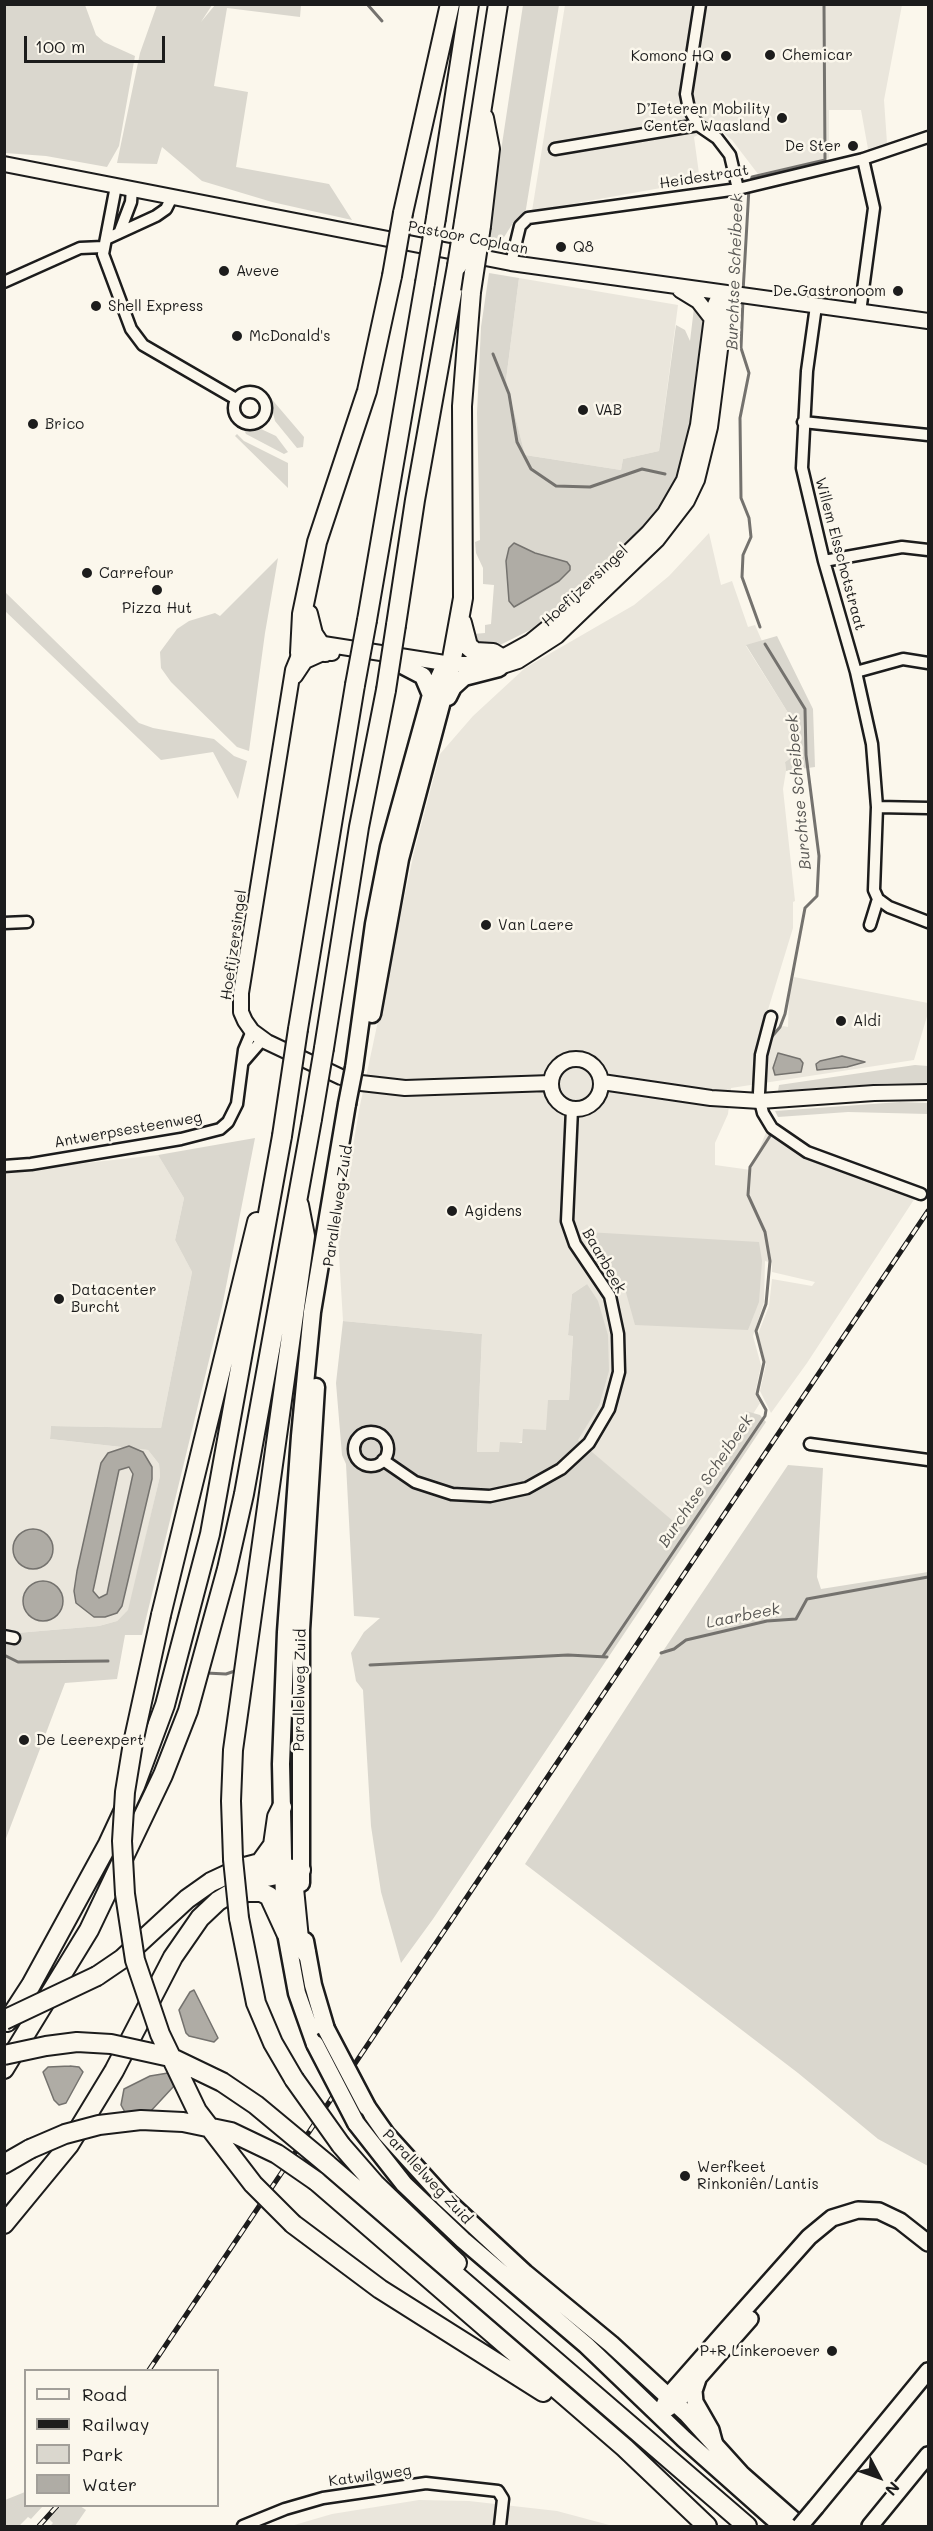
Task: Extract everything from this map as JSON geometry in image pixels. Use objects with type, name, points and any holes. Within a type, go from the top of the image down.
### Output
[{"type":"highway","points":[[300,653],[302,614],[317,542],[367,391],[392,276],[410,170],[442,49],[450,4]]},
{"type":"highway","points":[[4,2027],[58,1937],[108,1844],[135,1786],[165,1705],[189,1621],[210,1534],[250,1306],[274,1188],[297,1029],[436,218],[469,4]]},
{"type":"highway","points":[[4,2069],[89,1930],[163,1775],[188,1711],[244,1494],[312,1119],[359,827],[386,690],[416,500],[462,290],[472,224],[481,108],[498,4]]},
{"type":"highway","points":[[448,669],[461,613],[464,561],[462,290]]},
{"type":"highway","points":[[306,600],[308,624],[321,648]]},
{"type":"highway","points":[[438,716],[458,681],[500,663],[493,653],[475,652],[468,646],[461,613]]},
{"type":"highway","points":[[400,664],[423,676],[431,695]]},
{"type":"highway","name":"Parallelweg Zuid","points":[[357,1069],[380,889],[397,815],[431,695],[448,669]]},
{"type":"highway","name":"Parallelweg Zuid","points":[[448,669],[438,716],[400,859],[357,1069],[312,1312],[300,1436],[286,1933],[297,1993],[315,2044],[356,2123],[412,2192],[463,2240],[586,2345],[782,2526]]},
{"type":"highway","points":[[274,1188],[253,1230],[161,1615],[133,1743],[125,1792],[122,1841],[125,1894],[135,1960],[160,2034],[197,2111],[253,2184],[293,2224],[380,2289],[534,2385],[555,2401],[588,2417]]},
{"type":"highway","points":[[297,1195],[305,1236],[233,1760],[231,1801],[233,1859],[239,1918],[256,2003],[273,2043],[294,2079],[341,2145],[375,2184],[436,2240],[525,2332]]},
{"type":"highway","name":"Parallelweg Zuid","points":[[289,1870],[282,1807],[292,1681]]},
{"type":"highway","points":[[260,1863],[273,1845],[277,1817],[282,1807]]},
{"type":"highway","points":[[4,2020],[97,1976],[122,1959],[187,1899],[211,1882],[241,1868],[260,1863],[289,1870],[293,1878],[298,1939],[306,1953]]},
{"type":"highway","points":[[4,2224],[69,2145],[114,2071],[173,1957],[200,1918],[218,1901],[243,1886],[289,1870]]},
{"type":"highway","points":[[218,1901],[247,1892],[261,1892],[269,1896],[286,1933]]},
{"type":"highway","name":"Parallelweg Zuid","points":[[306,1953],[326,2030],[368,2107],[386,2134],[444,2198],[525,2274],[596,2329],[672,2400],[742,2475],[800,2526]]},
{"type":"highway","points":[[4,2055],[77,2042],[111,2044],[170,2057],[196,2068],[231,2088],[294,2135],[525,2332],[747,2526]]},
{"type":"highway","points":[[4,2164],[30,2149],[65,2134],[99,2125],[141,2120],[183,2122],[231,2132],[277,2154],[316,2181],[588,2417],[707,2526]]},
{"type":"main road","points":[[660,2414],[809,2237],[832,2218],[858,2210],[879,2211],[900,2221],[928,2243]]},
{"type":"main road","points":[[672,2400],[698,2379],[831,2230],[860,2219],[879,2220],[899,2227],[928,2252]]},
{"type":"main road","points":[[800,2526],[928,2371]]},
{"type":"main road","points":[[698,2379],[694,2391],[695,2402],[711,2430],[715,2445]]},
{"type":"main road","points":[[870,2526],[928,2455]]},
{"type":"main road","points":[[903,2487],[928,2469]]},
{"type":"street","points":[[700,4],[686,94],[689,109],[698,125],[717,138],[730,155],[738,189]]},
{"type":"street","points":[[555,149],[698,125]]},
{"type":"street","name":"Heidestraat","points":[[511,263],[520,226],[528,218],[738,189],[863,159],[909,145],[928,136]]},
{"type":"street","points":[[860,312],[874,208],[863,159]]},
{"type":"street","name":"Pastoor Coplaan","points":[[4,164],[511,263],[928,321]]},
{"type":"street","points":[[117,186],[104,243],[107,270],[131,329],[143,345],[236,399]]},
{"type":"street","points":[[120,231],[131,202],[132,189]]},
{"type":"street","points":[[4,282],[80,248],[104,243],[120,231],[156,216],[166,209],[172,197]]},
{"type":"street","points":[[672,287],[698,301],[712,319]]},
{"type":"street","name":"Hoefijzersingel","points":[[500,663],[567,612],[648,533],[676,496],[692,459],[712,319],[723,294]]},
{"type":"street","name":"Hoefijzersingel","points":[[321,648],[400,664],[448,669],[500,663],[539,650],[557,636],[657,540],[687,501],[699,472],[710,427],[723,294]]},
{"type":"street","name":"Willem Elsschotstraat","points":[[816,306],[803,422],[802,468],[824,561],[856,672],[872,744],[878,807],[874,890],[879,899],[870,925]]},
{"type":"street","points":[[803,422],[928,435]]},
{"type":"street","points":[[824,561],[902,547],[928,550]]},
{"type":"street","points":[[300,653],[321,648]]},
{"type":"street","name":"Hoefijzersingel","points":[[291,683],[305,661],[321,648],[448,669]]},
{"type":"street","name":"Hoefijzersingel","points":[[258,1035],[241,1012],[241,993],[291,683],[295,660],[300,653]]},
{"type":"street","points":[[856,672],[903,659],[928,663]]},
{"type":"street","points":[[878,807],[928,808]]},
{"type":"street","points":[[879,899],[889,907],[928,922]]},
{"type":"street","points":[[4,923],[27,922]]},
{"type":"street","points":[[771,1017],[760,1055],[760,1097],[763,1113],[772,1128],[807,1152],[921,1194]]},
{"type":"street","points":[[258,1035],[341,1077],[368,1084],[427,1088],[551,1083]]},
{"type":"street","name":"Antwerpsesteenweg","points":[[4,1166],[161,1142],[217,1130],[228,1122],[237,1104],[243,1062],[258,1035]]},
{"type":"street","points":[[579,1058],[593,1064],[602,1082],[599,1095],[592,1104],[581,1109],[572,1109],[556,1099],[551,1083],[553,1074],[561,1063],[579,1058]]},
{"type":"street","points":[[602,1082],[711,1098],[928,1092]]},
{"type":"street","name":"Baarbeek","points":[[383,1460],[415,1482],[468,1497],[490,1496],[527,1488],[561,1469],[589,1443],[609,1410],[619,1372],[618,1334],[610,1296],[575,1244],[567,1221],[572,1109]]},
{"type":"street","points":[[810,1444],[928,1460]]},
{"type":"street","name":"Katwilgweg","points":[[243,2526],[285,2509],[323,2498],[426,2483],[488,2488],[498,2491],[502,2496],[500,2526]]},
{"type":"shaded area","points":[[565,5],[902,5],[884,100],[887,143],[868,149],[861,110],[829,110],[829,158],[758,174],[732,140],[715,126],[694,137],[700,181],[532,211]]},
{"type":"shaded area","points":[[519,278],[678,305],[659,451],[623,459],[621,470],[525,455],[506,380]]},
{"type":"shaded area","points":[[709,533],[721,585],[732,581],[748,627],[755,625],[762,641],[746,646],[790,716],[792,757],[785,762],[783,789],[795,901],[793,902],[793,928],[756,1049],[783,1026],[788,1027],[789,995],[794,977],[928,1003],[928,1013],[914,1060],[731,1088],[728,1114],[715,1143],[715,1165],[751,1170],[767,1130],[824,1164],[915,1198],[807,1363],[771,1413],[760,1391],[766,1364],[758,1334],[769,1306],[772,1279],[812,1286],[815,1282],[772,1272],[772,1263],[765,1261],[764,1302],[753,1336],[761,1365],[755,1394],[760,1403],[753,1414],[746,1411],[680,1528],[577,1440],[599,1406],[587,1284],[572,1294],[568,1335],[573,1335],[569,1400],[546,1430],[499,1452],[477,1452],[482,1334],[343,1321],[338,1238],[359,1110],[414,852],[440,754],[473,716],[525,668],[634,605],[669,576]]},
{"type":"shaded area","points":[[158,1155],[184,1198],[175,1240],[192,1272],[161,1428],[51,1426],[50,1439],[148,1450],[159,1464],[160,1476],[129,1610],[117,1621],[99,1626],[5,1634],[5,1172]]},
{"type":"shaded area","points":[[419,2500],[469,2501],[557,2511],[613,2526],[291,2526],[332,2514]]},
{"type":"green space","points":[[4,5],[85,5],[96,35],[104,42],[135,56],[119,146],[107,167],[46,156],[5,153]]},
{"type":"green space","points":[[157,5],[212,5],[201,22],[215,5],[301,5],[300,17],[227,8],[214,86],[248,92],[236,167],[329,184],[352,220],[272,202],[202,181],[162,147],[157,164],[117,163],[140,53]]},
{"type":"green space","points":[[523,5],[559,5],[525,215],[513,223],[499,245],[494,248],[487,246],[488,237]]},
{"type":"green space","points":[[489,273],[519,278],[506,380],[525,455],[621,470],[623,459],[659,451],[676,325],[685,330],[690,341],[694,308],[698,308],[706,318],[689,453],[668,501],[618,558],[534,628],[498,646],[483,645],[477,642],[473,634],[485,633],[485,625],[491,624],[494,585],[483,584],[483,568],[476,553],[475,542],[480,540],[477,413],[481,327]]},
{"type":"green space","points":[[269,396],[304,437],[303,447],[297,448],[275,421]]},
{"type":"green space","points":[[261,429],[276,436],[288,452],[284,454],[246,434],[244,430]]},
{"type":"green space","points":[[237,434],[244,441],[288,463],[288,488],[235,436]]},
{"type":"green space","points":[[278,558],[249,751],[237,747],[171,682],[161,668],[160,652],[177,629],[189,621],[215,613],[220,616]]},
{"type":"green space","points":[[5,592],[139,723],[153,728],[214,739],[234,756],[247,761],[238,799],[213,752],[161,760],[5,611]]},
{"type":"green space","points":[[777,636],[813,709],[815,767],[786,771],[785,762],[792,757],[790,716],[746,645]]},
{"type":"green space","points":[[915,1065],[928,1066],[928,1083],[887,1083],[778,1091],[779,1085]]},
{"type":"green space","points":[[900,1102],[928,1103],[928,1114],[848,1112],[778,1117],[775,1111]]},
{"type":"green space","points":[[255,1138],[222,1307],[142,1635],[125,1635],[117,1679],[65,1683],[5,1841],[5,1634],[99,1626],[117,1621],[128,1610],[160,1476],[159,1464],[148,1450],[50,1439],[51,1426],[161,1428],[192,1272],[175,1240],[184,1198],[158,1155]]},
{"type":"green space","points":[[587,1232],[759,1242],[762,1261],[759,1302],[748,1330],[635,1325],[625,1289]]},
{"type":"green space","points":[[587,1284],[598,1301],[608,1335],[609,1371],[599,1406],[578,1440],[680,1527],[746,1411],[760,1415],[766,1422],[433,1919],[401,1963],[381,1892],[371,1826],[363,1690],[356,1681],[351,1653],[364,1632],[380,1618],[354,1616],[346,1464],[342,1455],[336,1383],[343,1321],[482,1334],[477,1452],[499,1452],[500,1442],[522,1443],[523,1429],[546,1430],[548,1400],[569,1400],[573,1336],[568,1335],[572,1294]]},
{"type":"green space","points":[[788,1465],[823,1468],[817,1577],[821,1589],[928,1572],[928,2166],[878,2139],[798,2073],[525,1864],[657,1660]]},
{"type":"green space","points":[[24,2492],[24,2507],[42,2507],[31,2519],[28,2517],[19,2526],[5,2526],[5,2500]]},
{"type":"green space","points":[[60,2507],[82,2507],[86,2510],[75,2526],[50,2526],[53,2523],[49,2519]]},
{"type":"water","points":[[514,543],[535,553],[567,562],[570,570],[559,581],[514,607],[509,601],[506,561],[509,548]]},
{"type":"water","points":[[778,1053],[800,1059],[803,1063],[801,1072],[775,1075],[773,1068]]},
{"type":"water","points":[[842,1056],[865,1062],[847,1067],[817,1070],[816,1064],[820,1061]]},
{"type":"water","points":[[129,1446],[143,1452],[152,1467],[152,1479],[122,1606],[117,1613],[105,1617],[94,1617],[76,1603],[74,1591],[101,1463],[108,1453]],"holes":[[[129,1467],[133,1474],[107,1594],[99,1598],[93,1591],[119,1470]]]},
{"type":"water","points":[[33,1529],[47,1535],[53,1549],[47,1563],[33,1569],[19,1563],[13,1549],[19,1535]]},
{"type":"water","points":[[43,1581],[51,1582],[57,1587],[62,1593],[62,1609],[57,1615],[51,1620],[43,1621],[35,1620],[29,1615],[24,1609],[23,1601],[24,1593],[29,1587],[35,1582]]},
{"type":"water","points":[[194,1990],[218,2038],[214,2042],[189,2036],[186,2033],[179,2010],[190,1992]]},
{"type":"water","points":[[48,2067],[79,2067],[83,2072],[66,2103],[59,2105],[54,2100],[43,2072]]},
{"type":"water","points":[[168,2073],[174,2086],[149,2113],[126,2114],[121,2105],[124,2089],[150,2076]]},
{"type":"waterway","points":[[367,4],[382,21]]},
{"type":"waterway","name":"Burchtse Scheibeek","points":[[751,182],[752,177],[825,160],[824,4]]},
{"type":"waterway","name":"Burchtse Scheibeek","points":[[743,292],[749,188]]},
{"type":"waterway","name":"Burchtse Scheibeek","points":[[743,299],[741,348],[749,373],[740,418],[741,498],[749,518],[751,537],[743,555],[742,577],[760,627]]},
{"type":"waterway","points":[[493,354],[509,394],[517,442],[531,469],[556,486],[590,487],[642,469],[665,474]]},
{"type":"waterway","name":"Burchtse Scheibeek","points":[[765,644],[805,709],[806,755],[819,856],[817,896],[805,908],[785,1014],[780,1027],[769,1040]]},
{"type":"waterway","name":"Burchtse Scheibeek","points":[[765,1072],[765,1080]]},
{"type":"waterway","name":"Burchtse Scheibeek","points":[[603,1656],[765,1416],[766,1410],[757,1394],[764,1362],[756,1331],[766,1304],[770,1261],[765,1232],[748,1195],[750,1167],[770,1136]]},
{"type":"waterway","name":"Laarbeek","points":[[661,1653],[674,1649],[686,1640],[767,1621],[796,1619],[807,1599],[928,1577]]},
{"type":"waterway","name":"Laarbeek","points":[[4,1655],[18,1662],[108,1661]]},
{"type":"waterway","name":"Laarbeek","points":[[370,1665],[568,1655],[607,1657]]},
{"type":"waterway","points":[[206,1673],[226,1674],[238,1670]]},
{"type":"railway","points":[[150,2369],[928,1211]]},
{"type":"railway","points":[[39,2526],[56,2507]]},
{"type":"place","name":"Chemicar","points":[[770,55]]},
{"type":"place","name":"Komono HQ","points":[[726,56]]},
{"type":"place","name":"D’Ieteren Mobility Center Waasland","points":[[782,118]]},
{"type":"place","name":"De Ster","points":[[853,146]]},
{"type":"place","name":"Q8","points":[[561,247]]},
{"type":"place","name":"Aveve","points":[[224,271]]},
{"type":"place","name":"De Gastronoom","points":[[898,291]]},
{"type":"place","name":"Shell Express","points":[[96,306]]},
{"type":"place","name":"McDonald's","points":[[237,336]]},
{"type":"place","name":"VAB","points":[[583,410]]},
{"type":"place","name":"Brico","points":[[33,424]]},
{"type":"place","name":"Carrefour","points":[[87,573]]},
{"type":"place","name":"Pizza Hut","points":[[157,590]]},
{"type":"place","name":"Van Laere","points":[[486,925]]},
{"type":"place","name":"Aldi","points":[[841,1021]]},
{"type":"place","name":"Agidens","points":[[452,1211]]},
{"type":"place","name":"Datacenter Burcht","points":[[59,1299]]},
{"type":"place","name":"De Leerexpert","points":[[24,1740]]},
{"type":"place","name":"Werfkeet Rinkoniên/Lantis","points":[[685,2176]]},
{"type":"place","name":"P+R Linkeroever","points":[[832,2351]]}]
